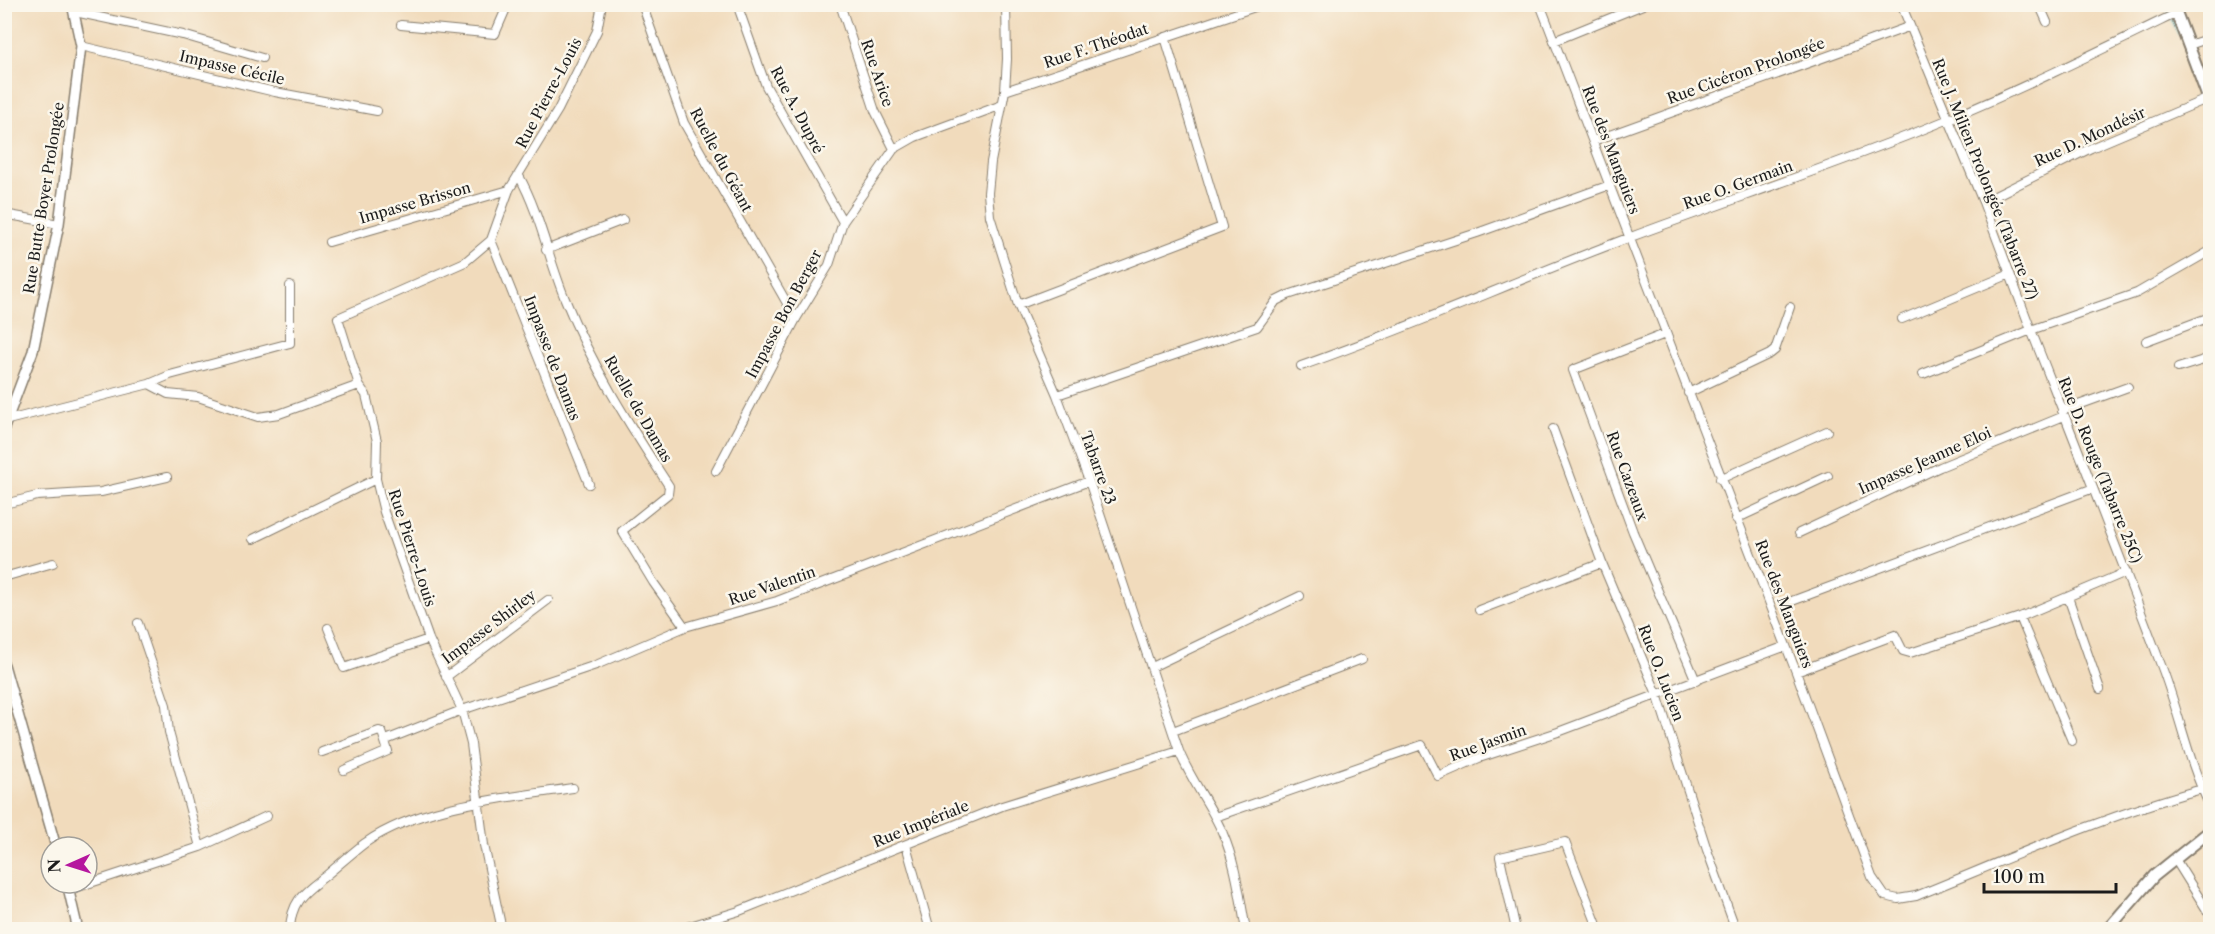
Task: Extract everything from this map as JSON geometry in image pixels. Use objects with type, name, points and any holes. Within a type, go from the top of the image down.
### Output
[{"type":"main road","points":[[2175,9],[2210,101]]},
{"type":"main road","points":[[2107,930],[2154,876],[2211,831]]},
{"type":"street","points":[[401,25],[495,34],[508,4]]},
{"type":"street","name":"Rue Pierre-Louis","points":[[502,930],[478,803],[471,744],[462,710],[429,639],[384,512],[376,479],[376,441],[366,394],[359,385],[338,318],[465,262],[491,240],[509,190],[558,110],[597,31],[602,4]]},
{"type":"street","name":"Ruelle du Géant","points":[[642,4],[684,123],[796,319]]},
{"type":"street","name":"Rue A. Dupré","points":[[737,4],[766,86],[843,222]]},
{"type":"street","name":"Rue Arice","points":[[840,4],[875,111],[894,149]]},
{"type":"street","name":"Tabarre 23","points":[[1006,4],[1005,91],[988,193],[996,239],[1018,305],[1058,395],[1089,481],[1179,751],[1188,774],[1215,817],[1231,855],[1246,930]]},
{"type":"street","name":"Rue F. Théodat","points":[[1005,91],[1264,4]]},
{"type":"street","name":"Rue des Manguiers","points":[[1540,4],[1720,479],[1796,672],[1872,877],[1885,896],[1898,899],[1916,896],[2026,850],[2168,798],[2202,789]]},
{"type":"street","points":[[1554,41],[1645,4]]},
{"type":"street","name":"Rue J. Milien Prolongée (Tabarre 27)","points":[[1901,4],[1908,27],[1983,202],[2008,275],[2031,330]]},
{"type":"street","points":[[2039,4],[2047,22]]},
{"type":"street","points":[[73,8],[183,35],[262,58]]},
{"type":"street","name":"Rue Butte Boyer Prolongée","points":[[6,424],[33,351],[58,224],[81,46],[73,8]]},
{"type":"street","name":"Rue O. Germain","points":[[1302,366],[1401,330],[1629,237],[1802,176],[1948,120],[2026,86],[2175,9]]},
{"type":"street","name":"Rue Cicéron Prolongée","points":[[1593,141],[1908,27]]},
{"type":"street","points":[[1018,305],[1222,227],[1165,37]]},
{"type":"street","points":[[2189,45],[2211,38]]},
{"type":"street","name":"Impasse Cécile","points":[[81,46],[275,92],[378,111]]},
{"type":"street","name":"Rue D. Mondésir","points":[[1983,202],[2091,148],[2210,101]]},
{"type":"street","name":"Impasse Bon Berger","points":[[716,471],[796,319],[829,265],[843,222],[894,149],[915,137],[1002,105]]},
{"type":"street","name":"Ruelle de Damas","points":[[519,176],[529,194],[546,250],[566,302],[616,405],[669,486],[668,494],[622,531],[652,582],[685,627]]},
{"type":"street","points":[[1058,395],[1257,327],[1276,301],[1288,295],[1477,233],[1610,184]]},
{"type":"street","name":"Impasse Brisson","points":[[329,242],[509,190]]},
{"type":"street","points":[[4,213],[58,224]]},
{"type":"street","points":[[546,250],[623,220]]},
{"type":"street","name":"Impasse de Damas","points":[[491,240],[589,484]]},
{"type":"street","points":[[1923,374],[2031,330],[2137,293],[2211,251]]},
{"type":"street","points":[[1902,319],[2008,275]]},
{"type":"street","points":[[6,424],[149,384],[170,375],[290,343],[290,286]]},
{"type":"street","points":[[1688,393],[1775,350],[1790,308]]},
{"type":"street","points":[[2146,341],[2211,317]]},
{"type":"street","name":"Rue D. Rouge (Tabarre 25C)","points":[[2031,330],[2169,685],[2202,789],[2211,806]]},
{"type":"street","name":"Rue Cazeaux","points":[[1665,334],[1573,370],[1633,532],[1696,681]]},
{"type":"street","points":[[2178,368],[2211,358]]},
{"type":"street","points":[[149,384],[168,394],[198,397],[258,417],[279,414],[359,385]]},
{"type":"street","name":"Impasse Jeanne Eloi","points":[[1799,533],[1940,467],[2128,387]]},
{"type":"street","name":"Rue O. Lucien","points":[[1553,429],[1602,563],[1657,694],[1707,850],[1736,930]]},
{"type":"street","points":[[1720,479],[1827,431]]},
{"type":"street","points":[[1736,519],[1828,476]]},
{"type":"street","points":[[4,504],[37,496],[101,492],[167,477]]},
{"type":"street","points":[[253,539],[376,479]]},
{"type":"street","name":"Rue Valentin","points":[[386,740],[462,710],[596,665],[685,627],[777,601],[1089,481]]},
{"type":"street","points":[[1792,601],[2091,489]]},
{"type":"street","points":[[4,578],[53,563]]},
{"type":"street","points":[[1479,610],[1602,563]]},
{"type":"street","points":[[1796,672],[1895,635],[1903,651],[1910,653],[2020,617],[2126,573]]},
{"type":"street","points":[[1152,666],[1300,596]]},
{"type":"street","points":[[2068,597],[2100,689]]},
{"type":"street","name":"Impasse Shirley","points":[[446,677],[548,600]]},
{"type":"street","points":[[2020,617],[2072,741]]},
{"type":"street","points":[[138,622],[166,705],[169,732],[200,847]]},
{"type":"street","points":[[328,628],[344,668],[429,639]]},
{"type":"street","name":"Rue Jasmin","points":[[1215,817],[1422,745],[1438,776],[1479,758],[1558,732],[1786,646]]},
{"type":"street","points":[[1173,731],[1362,659]]},
{"type":"street","points":[[4,665],[53,835]]},
{"type":"street","points":[[322,752],[379,731],[386,740],[388,752],[344,770]]},
{"type":"street","name":"Rue Impériale","points":[[677,930],[738,910],[1002,806],[1179,751]]},
{"type":"street","points":[[290,930],[291,912],[298,898],[366,842],[410,821],[478,803],[573,788]]},
{"type":"street","points":[[99,877],[200,847],[267,816]]},
{"type":"street","points":[[1516,930],[1500,857],[1565,842],[1599,930]]},
{"type":"street","points":[[906,845],[930,930]]},
{"type":"street","points":[[2175,859],[2211,915]]},
{"type":"street","points":[[70,895],[78,930]]},
{"type":"waterway","points":[[2167,4],[2169,12]]},
{"type":"waterway","points":[[2172,18],[2179,33]]}]
